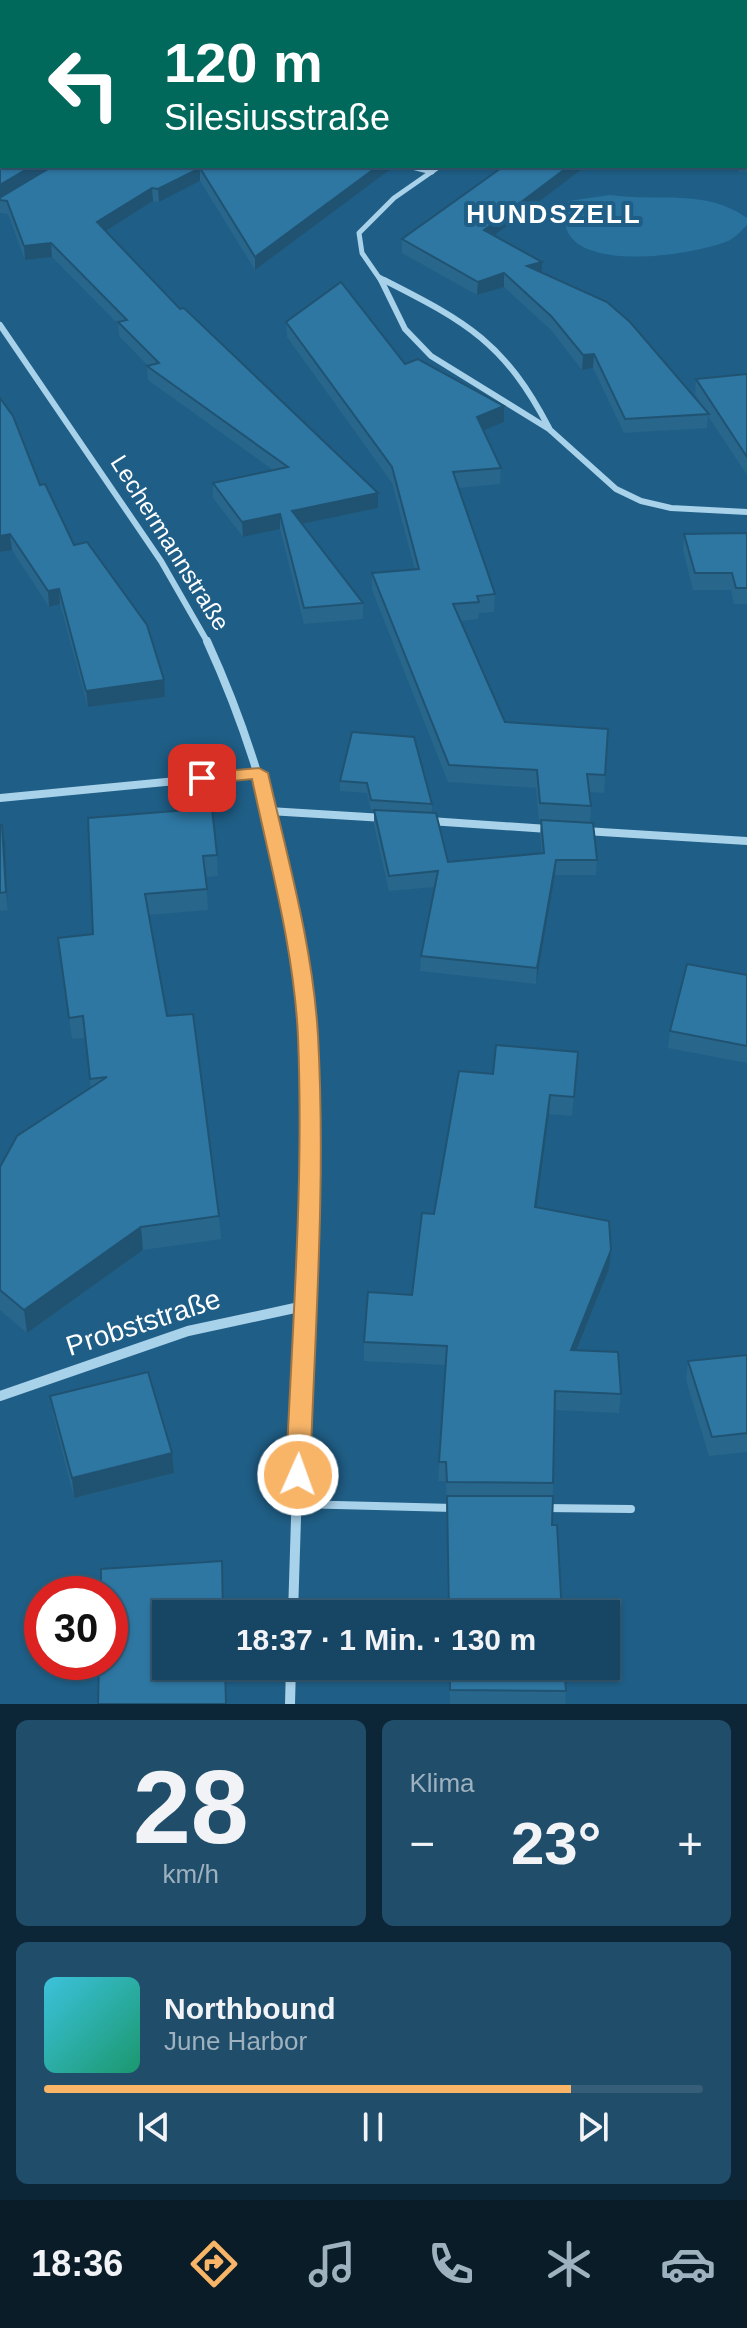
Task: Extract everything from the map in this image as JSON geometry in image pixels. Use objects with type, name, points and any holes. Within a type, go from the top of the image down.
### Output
[{"type":"street","points":[[416,168],[432,172]]},
{"type":"street","points":[[437,168],[394,198],[359,233],[358,248],[379,277],[401,323],[416,342],[437,360],[550,429],[609,484],[629,496],[688,509],[747,512]]},
{"type":"street","points":[[379,277],[431,304],[489,343],[528,388],[550,429]]},
{"type":"street","name":"Lechermannstraße","points":[[0,325],[161,561],[204,634],[235,702],[269,811],[297,940],[308,1034],[310,1151],[294,1600]]},
{"type":"street","points":[[0,798],[259,773]]},
{"type":"street","points":[[269,811],[393,819]]},
{"type":"street","points":[[424,821],[564,830]]},
{"type":"street","points":[[580,831],[747,841]]},
{"type":"street","name":"Probststraße","points":[[0,1396],[188,1330],[250,1313],[304,1306]]},
{"type":"street","points":[[290,1704],[291,1680]]},
{"type":"lane","points":[[297,1504],[466,1508]]},
{"type":"lane","points":[[541,1508],[631,1509]]},
{"type":"shaded area","points":[[610,195],[698,199],[731,209],[747,218],[747,225],[728,241],[683,252],[623,256],[596,252],[576,242],[566,226],[568,201]]},
{"type":"building","points":[[0,168],[29,168],[0,185]]},
{"type":"building","points":[[50,168],[200,168],[158,189],[152,188],[97,222],[180,309],[184,308],[378,493],[292,511],[363,603],[304,608],[280,514],[242,522],[213,483],[288,467],[147,366],[159,363],[118,322],[127,320],[51,243],[24,246],[7,201],[0,200]]},
{"type":"building","points":[[200,168],[375,168],[255,257]]},
{"type":"building","points":[[501,168],[566,168],[484,230],[542,262],[527,266],[607,302],[630,322],[709,414],[625,419],[594,354],[583,355],[552,317],[504,273],[478,282],[402,239]]},
{"type":"building","points":[[341,282],[405,364],[418,359],[504,406],[477,417],[501,468],[453,472],[495,594],[477,596],[479,602],[453,604],[505,722],[608,729],[605,775],[587,774],[591,806],[540,803],[537,770],[449,765],[372,573],[419,569],[392,467],[286,322]]},
{"type":"building","points":[[747,374],[747,457],[696,379]]},
{"type":"building","points":[[0,398],[13,416],[40,485],[45,484],[74,545],[87,542],[147,625],[164,680],[86,691],[59,589],[48,591],[10,534],[0,536]]},
{"type":"building","points":[[747,533],[747,588],[736,588],[732,573],[695,573],[684,534]]},
{"type":"building","points":[[352,732],[414,737],[432,804],[371,800],[367,783],[340,781]]},
{"type":"building","points":[[212,808],[217,855],[203,856],[207,889],[145,894],[167,1016],[193,1014],[219,1216],[141,1227],[24,1310],[0,1290],[0,1167],[17,1136],[107,1077],[90,1079],[83,1016],[69,1018],[58,938],[93,934],[88,818]]},
{"type":"building","points":[[374,810],[436,813],[448,862],[544,853],[541,820],[593,823],[597,860],[556,860],[537,968],[421,956],[438,871],[389,876]]},
{"type":"building","points":[[0,825],[6,892],[0,893]]},
{"type":"building","points":[[687,964],[747,975],[747,1046],[670,1031]]},
{"type":"building","points":[[496,1045],[578,1052],[574,1097],[550,1095],[535,1207],[609,1221],[611,1250],[571,1350],[618,1352],[621,1394],[555,1391],[553,1483],[447,1482],[446,1462],[439,1462],[447,1346],[364,1342],[368,1292],[412,1295],[422,1213],[434,1214],[459,1071],[493,1074]]},
{"type":"building","points":[[747,1355],[747,1433],[712,1437],[688,1361]]},
{"type":"building","points":[[148,1372],[172,1453],[72,1478],[50,1396]]},
{"type":"building","points":[[447,1496],[553,1496],[552,1525],[557,1525],[561,1600],[449,1600]]},
{"type":"building","points":[[222,1561],[223,1600],[152,1600],[152,1680],[225,1680],[226,1704],[98,1704],[99,1680],[128,1680],[128,1576],[101,1576],[101,1569]]},
{"type":"building","points":[[450,1680],[565,1680],[566,1691],[450,1690]]},
{"type":"district","name":"HUNDSZELL","points":[[554,214]]},
{"type":"route","points":[[202,778],[259,773],[297,940],[308,1034],[310,1151],[298,1475]]}]
